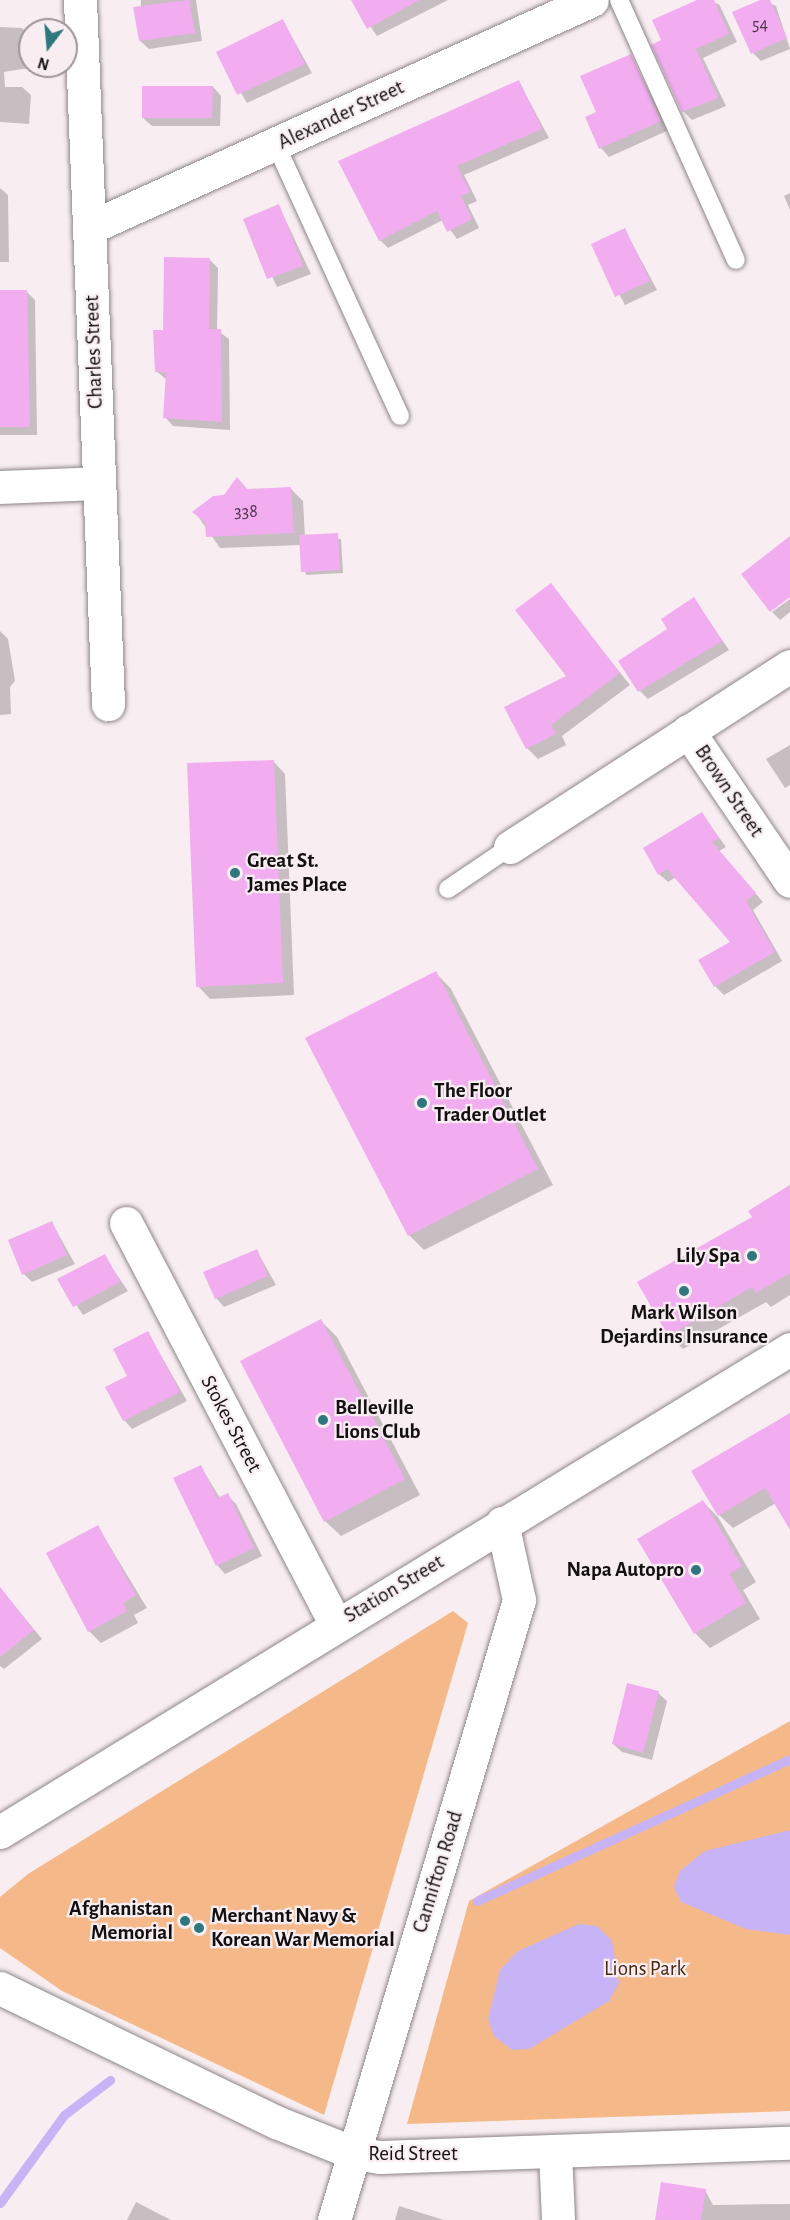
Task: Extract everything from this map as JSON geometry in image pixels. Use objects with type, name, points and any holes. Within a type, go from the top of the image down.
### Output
[{"type":"street","name":"Charles Street","points":[[80,0],[108,704]]},
{"type":"street","name":"Alexander Street","points":[[89,228],[592,0]]},
{"type":"street","points":[[0,487],[99,483]]},
{"type":"street","points":[[510,848],[790,666]]},
{"type":"street","name":"Brown Street","points":[[688,731],[790,881]]},
{"type":"street","name":"Stokes Street","points":[[126,1223],[336,1624]]},
{"type":"street","name":"Station Street","points":[[0,1832],[336,1624],[790,1349]]},
{"type":"street","name":"Cannifton Road","points":[[334,2220],[519,1600],[502,1523]]},
{"type":"street","name":"Reid Street","points":[[0,1988],[276,2122],[354,2153],[380,2157],[790,2143]]},
{"type":"street","points":[[555,2151],[558,2220]]},
{"type":"lane","points":[[619,0],[736,260]]},
{"type":"lane","points":[[276,145],[400,416]]},
{"type":"lane","points":[[448,889],[510,848]]},
{"type":"green space","points":[[453,1611],[468,1623],[324,2115],[62,1991],[0,1948],[0,1897],[28,1874]]},
{"type":"green space","name":"Lions Park","points":[[790,1721],[790,2111],[407,2124],[469,1901]]},
{"type":"shaded area","points":[[790,1830],[790,1935],[746,1929],[681,1902],[674,1887],[680,1871],[705,1851]]},
{"type":"shaded area","points":[[579,1924],[597,1926],[612,1941],[619,1983],[609,2001],[529,2049],[512,2050],[494,2036],[488,2019],[500,1970],[518,1951]]},
{"type":"building","points":[[189,0],[195,33],[139,41],[133,7]]},
{"type":"building","points":[[351,0],[419,0],[367,29]]},
{"type":"building","points":[[697,0],[714,0],[729,34],[696,49],[718,98],[682,112],[651,45],[661,40],[652,20]]},
{"type":"building","points":[[760,0],[770,0],[787,38],[751,54],[732,12]]},
{"type":"building","points":[[283,19],[305,64],[237,95],[216,52]]},
{"type":"building","points":[[631,54],[661,121],[599,149],[585,117],[596,112],[580,76]]},
{"type":"building","points":[[519,80],[542,129],[457,166],[470,192],[461,196],[472,219],[447,232],[437,211],[379,241],[338,161]]},
{"type":"building","points":[[142,86],[213,86],[212,118],[142,118]]},
{"type":"building","points":[[279,204],[303,266],[267,279],[243,219]]},
{"type":"building","points":[[625,228],[650,281],[615,297],[591,244]]},
{"type":"building","points":[[164,257],[210,258],[209,329],[221,329],[222,422],[163,418],[166,372],[155,372],[153,330],[163,330]]},
{"type":"building","points":[[0,290],[27,290],[30,427],[0,427]]},
{"type":"building","points":[[237,477],[247,489],[291,487],[294,533],[206,537],[205,522],[192,512],[213,496],[224,495]]},
{"type":"building","points":[[338,533],[340,570],[301,572],[299,535]]},
{"type":"building","points":[[790,536],[790,597],[770,612],[741,574]]},
{"type":"building","points":[[551,583],[620,673],[551,725],[556,734],[526,749],[504,707],[566,676],[515,610]]},
{"type":"building","points":[[694,597],[722,641],[638,692],[618,661],[667,629],[661,619]]},
{"type":"building","name":"Great St. James Place","points":[[274,760],[283,983],[196,987],[187,763]]},
{"type":"building","points":[[702,812],[719,838],[712,842],[756,893],[746,901],[775,952],[714,987],[698,960],[730,942],[667,869],[658,875],[643,848]]},
{"type":"building","name":"The Floor Trader Outlet","points":[[436,971],[538,1169],[408,1236],[305,1038]]},
{"type":"building","points":[[790,1185],[790,1273],[756,1293],[752,1287],[668,1336],[637,1282],[752,1217],[748,1211]]},
{"type":"building","points":[[52,1221],[67,1255],[22,1275],[8,1240]]},
{"type":"building","points":[[257,1249],[268,1276],[215,1299],[203,1272]]},
{"type":"building","points":[[105,1254],[120,1282],[73,1307],[57,1279]]},
{"type":"building","name":"Belleville Lions Club","points":[[321,1319],[405,1479],[324,1522],[240,1361]]},
{"type":"building","points":[[148,1331],[180,1392],[123,1421],[105,1387],[127,1376],[113,1349]]},
{"type":"building","points":[[790,1413],[790,1530],[765,1488],[718,1516],[691,1471]]},
{"type":"building","points":[[201,1465],[217,1498],[228,1493],[254,1548],[216,1566],[173,1478]]},
{"type":"building","name":"Napa Autopro","points":[[703,1500],[742,1566],[729,1574],[746,1603],[694,1634],[637,1539]]},
{"type":"building","points":[[98,1525],[136,1595],[123,1603],[127,1611],[88,1632],[46,1553]]},
{"type":"building","points":[[0,1587],[34,1630],[0,1657]]},
{"type":"building","points":[[627,1683],[659,1691],[643,1753],[612,1744]]},
{"type":"building","points":[[661,2182],[706,2189],[701,2220],[655,2220]]},
{"type":"waterway","points":[[477,1901],[790,1759]]},
{"type":"waterway","points":[[0,2203],[64,2115],[110,2080]]},
{"type":"place","name":"Great St. James Place","points":[[235,873]]},
{"type":"place","name":"The Floor Trader Outlet","points":[[422,1103]]},
{"type":"place","name":"Lily Spa","points":[[752,1256]]},
{"type":"place","name":"Mark Wilson Dejardins Insurance","points":[[684,1291]]},
{"type":"place","name":"Belleville Lions Club","points":[[323,1420]]},
{"type":"place","name":"Napa Autopro","points":[[696,1570]]},
{"type":"place","name":"Afghanistan Memorial","points":[[185,1921]]},
{"type":"place","name":"Merchant Navy & Korean War Memorial","points":[[199,1928]]}]
